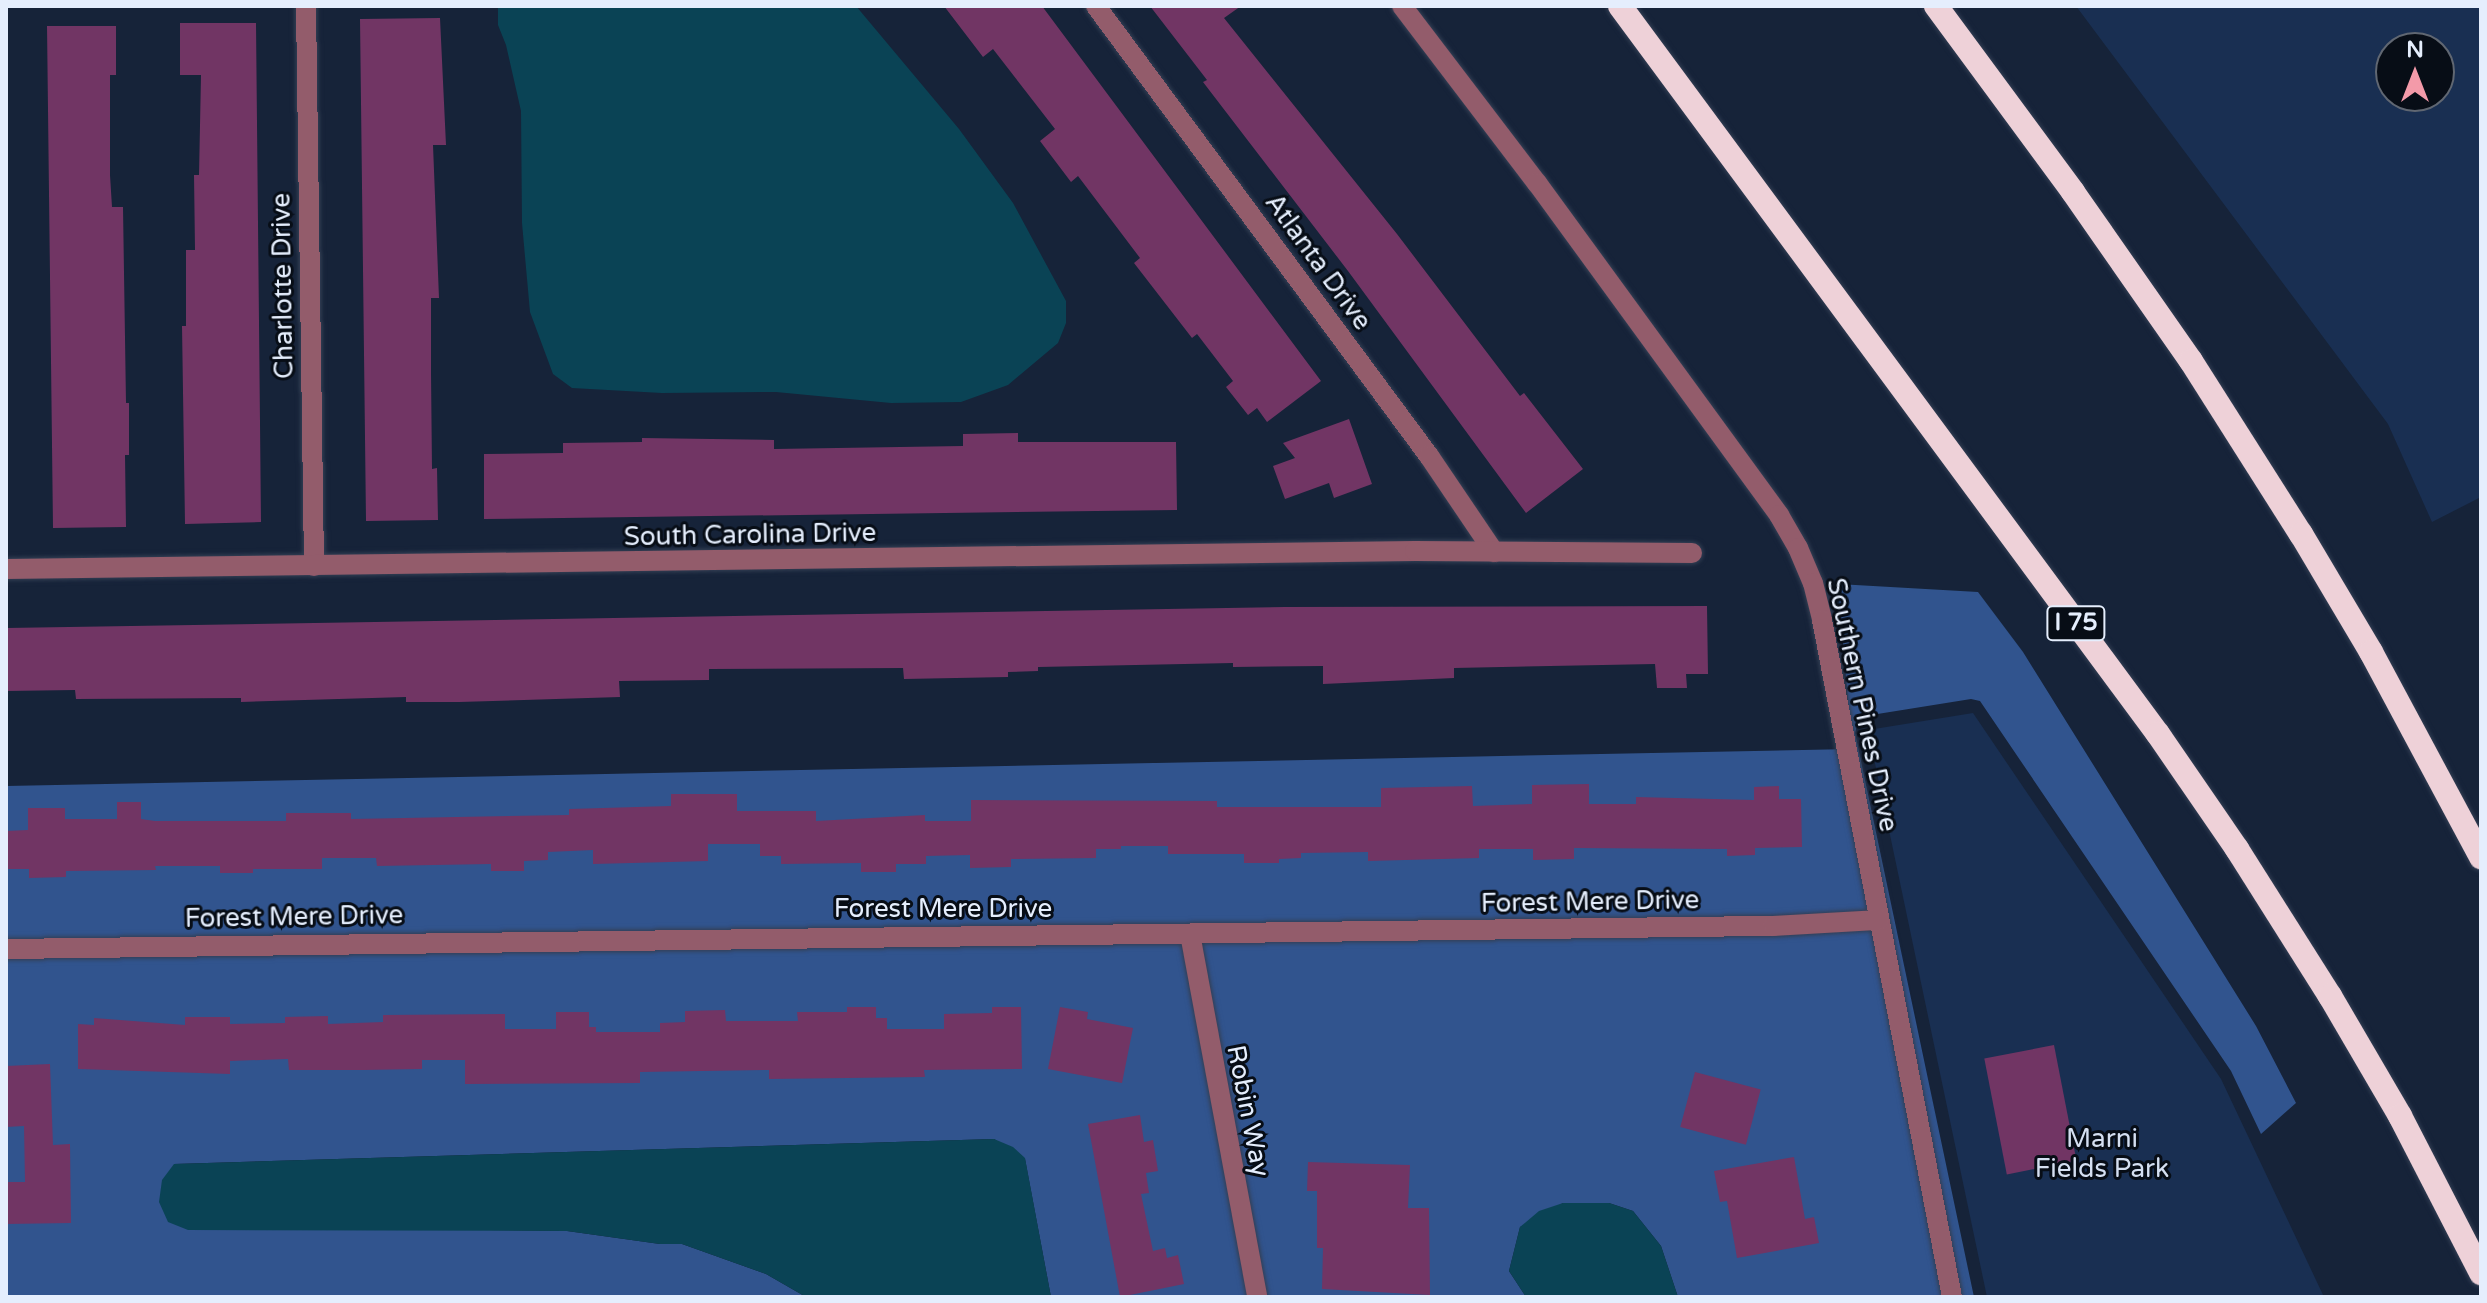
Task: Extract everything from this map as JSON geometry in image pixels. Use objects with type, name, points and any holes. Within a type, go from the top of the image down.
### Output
[{"type":"highway","name":"I 75","points":[[1620,6],[2158,734],[2237,849],[2377,1076],[2481,1273]]},
{"type":"highway","points":[[1936,6],[2073,192],[2216,401],[2363,639],[2481,857]]},
{"type":"street","name":"Charlotte Drive","points":[[306,6],[314,566]]},
{"type":"street","name":"Atlanta Drive","points":[[1096,6],[1429,456],[1494,552]]},
{"type":"street","name":"Southern Pines Drive","points":[[1402,6],[1537,183],[1779,515],[1813,583],[1952,1297]]},
{"type":"street","name":"South Carolina Drive","points":[[6,569],[1494,552]]},
{"type":"street","points":[[1494,552],[1692,553]]},
{"type":"street","name":"Forest Mere Drive","points":[[6,949],[1774,926],[1879,920]]},
{"type":"street","name":"Robin Way","points":[[1190,934],[1257,1297]]},
{"type":"green space","points":[[2076,6],[2481,6],[2481,497],[2432,522],[2388,424]]},
{"type":"green space","name":"Marni Fields Park","points":[[1973,713],[2221,1079],[2324,1297],[1987,1297],[1868,730]]},
{"type":"shaded area","points":[[498,6],[856,6],[959,129],[1013,203],[1066,301],[1066,323],[1058,343],[1008,385],[961,402],[891,403],[776,392],[662,393],[572,388],[553,374],[530,312],[522,223],[521,111],[506,45],[498,25]]},
{"type":"shaded area","points":[[1838,584],[1978,592],[2023,652],[2256,1026],[2296,1103],[2261,1134],[2231,1071],[1980,701],[1971,699],[1865,716],[1858,721],[1855,733],[1974,1297],[1678,1297],[1661,1246],[1633,1211],[1609,1203],[1563,1203],[1520,1227],[1509,1271],[1526,1297],[1051,1297],[1025,1159],[994,1139],[174,1164],[397,1229],[567,1231],[660,1244],[682,1244],[766,1274],[806,1297],[6,1297],[6,786],[1852,749]]},
{"type":"shaded area","points":[[994,1139],[1013,1147],[1025,1158],[1051,1297],[806,1297],[766,1274],[682,1244],[660,1244],[567,1231],[188,1230],[168,1222],[159,1202],[162,1180],[174,1164]]},
{"type":"shaded area","points":[[1563,1203],[1609,1203],[1633,1211],[1661,1246],[1678,1297],[1526,1297],[1509,1271],[1520,1227],[1539,1211]]},
{"type":"building","points":[[944,6],[1042,6],[1321,381],[1267,422],[1257,408],[1248,415],[1226,387],[1233,381],[1197,334],[1192,338],[1134,263],[1140,258],[1078,176],[1071,182],[1040,141],[1055,129],[993,49],[983,57]]},
{"type":"building","points":[[1150,6],[1241,6],[1224,18],[1397,234],[1520,396],[1524,393],[1583,469],[1526,513],[1348,271],[1203,82],[1207,80]]},
{"type":"building","points":[[440,18],[446,145],[433,145],[439,298],[431,298],[432,469],[437,468],[438,520],[366,521],[360,19]]},
{"type":"building","points":[[180,23],[256,23],[261,522],[185,524],[182,326],[186,326],[186,250],[195,250],[194,175],[199,175],[201,75],[180,75]]},
{"type":"building","points":[[47,26],[116,26],[116,75],[110,75],[110,175],[112,207],[123,207],[126,403],[129,403],[129,455],[125,455],[126,527],[53,528]]},
{"type":"building","points":[[1349,419],[1372,484],[1334,498],[1329,483],[1285,499],[1273,466],[1295,458],[1283,443]]},
{"type":"building","points":[[1018,433],[1018,442],[1176,442],[1177,510],[484,519],[484,454],[563,453],[563,443],[642,442],[642,438],[774,440],[774,449],[963,446],[963,434]]},
{"type":"building","points":[[1707,606],[1708,674],[1686,674],[1687,688],[1657,688],[1655,664],[1454,668],[1454,678],[1323,684],[1323,666],[1233,667],[1233,663],[1038,667],[1038,671],[1008,672],[1008,677],[904,679],[903,668],[709,669],[709,680],[619,681],[620,697],[459,702],[406,702],[406,697],[241,702],[241,698],[76,699],[75,690],[6,691],[6,628],[1285,607]]},
{"type":"building","points":[[1589,784],[1589,804],[1636,804],[1636,797],[1754,800],[1754,787],[1779,786],[1779,799],[1801,799],[1802,847],[1755,848],[1755,855],[1727,856],[1727,849],[1574,848],[1574,859],[1533,860],[1533,849],[1479,849],[1479,858],[1368,861],[1368,852],[1301,853],[1301,858],[1279,859],[1279,863],[1244,863],[1244,854],[1168,854],[1168,846],[1121,846],[1121,849],[1096,849],[1096,858],[1011,859],[1011,867],[970,868],[970,855],[926,856],[926,864],[896,864],[896,872],[861,872],[861,863],[781,864],[781,856],[760,856],[760,844],[708,844],[708,861],[593,864],[593,850],[548,852],[548,860],[524,861],[524,871],[491,871],[491,864],[377,866],[376,858],[322,858],[322,869],[253,869],[253,873],[220,873],[220,866],[155,866],[156,870],[66,871],[66,877],[29,878],[29,869],[6,869],[6,831],[28,830],[28,808],[65,808],[65,819],[117,819],[117,802],[141,802],[141,819],[155,821],[286,821],[286,813],[351,813],[351,819],[569,815],[569,809],[671,806],[671,794],[737,794],[737,811],[816,811],[816,821],[925,815],[925,821],[971,821],[971,800],[1217,801],[1217,807],[1381,807],[1381,788],[1472,786],[1473,806],[1532,804],[1532,785]]},
{"type":"building","points":[[847,1007],[876,1007],[876,1018],[887,1018],[887,1029],[944,1029],[944,1014],[992,1013],[992,1007],[1021,1007],[1022,1069],[924,1070],[925,1077],[769,1079],[769,1070],[640,1072],[640,1083],[465,1084],[465,1060],[422,1060],[422,1069],[364,1070],[289,1070],[288,1059],[230,1061],[230,1074],[78,1069],[78,1024],[94,1025],[94,1018],[185,1025],[185,1017],[230,1017],[230,1024],[285,1023],[285,1017],[328,1016],[328,1024],[383,1022],[383,1015],[505,1014],[505,1029],[556,1029],[556,1012],[589,1012],[589,1027],[596,1027],[596,1032],[660,1032],[660,1023],[685,1022],[685,1011],[725,1010],[726,1021],[798,1021],[797,1012],[847,1012]]},
{"type":"building","points":[[1060,1007],[1088,1012],[1087,1019],[1133,1028],[1122,1083],[1048,1069]]},
{"type":"building","points":[[2054,1045],[2077,1161],[2007,1174],[1984,1059]]},
{"type":"building","points":[[50,1064],[53,1145],[70,1144],[71,1223],[6,1224],[6,1182],[25,1182],[24,1126],[6,1127],[6,1066]]},
{"type":"building","points":[[1695,1072],[1761,1090],[1746,1145],[1680,1127]]},
{"type":"building","points":[[1140,1115],[1144,1142],[1153,1140],[1158,1171],[1146,1173],[1149,1193],[1141,1194],[1153,1251],[1165,1248],[1167,1258],[1178,1255],[1184,1284],[1120,1297],[1088,1124]]},
{"type":"building","points":[[1794,1157],[1805,1219],[1814,1217],[1819,1243],[1737,1258],[1727,1201],[1720,1202],[1714,1171]]},
{"type":"building","points":[[1308,1162],[1410,1165],[1408,1208],[1429,1208],[1430,1295],[1322,1289],[1323,1248],[1317,1248],[1317,1191],[1307,1191]]}]
